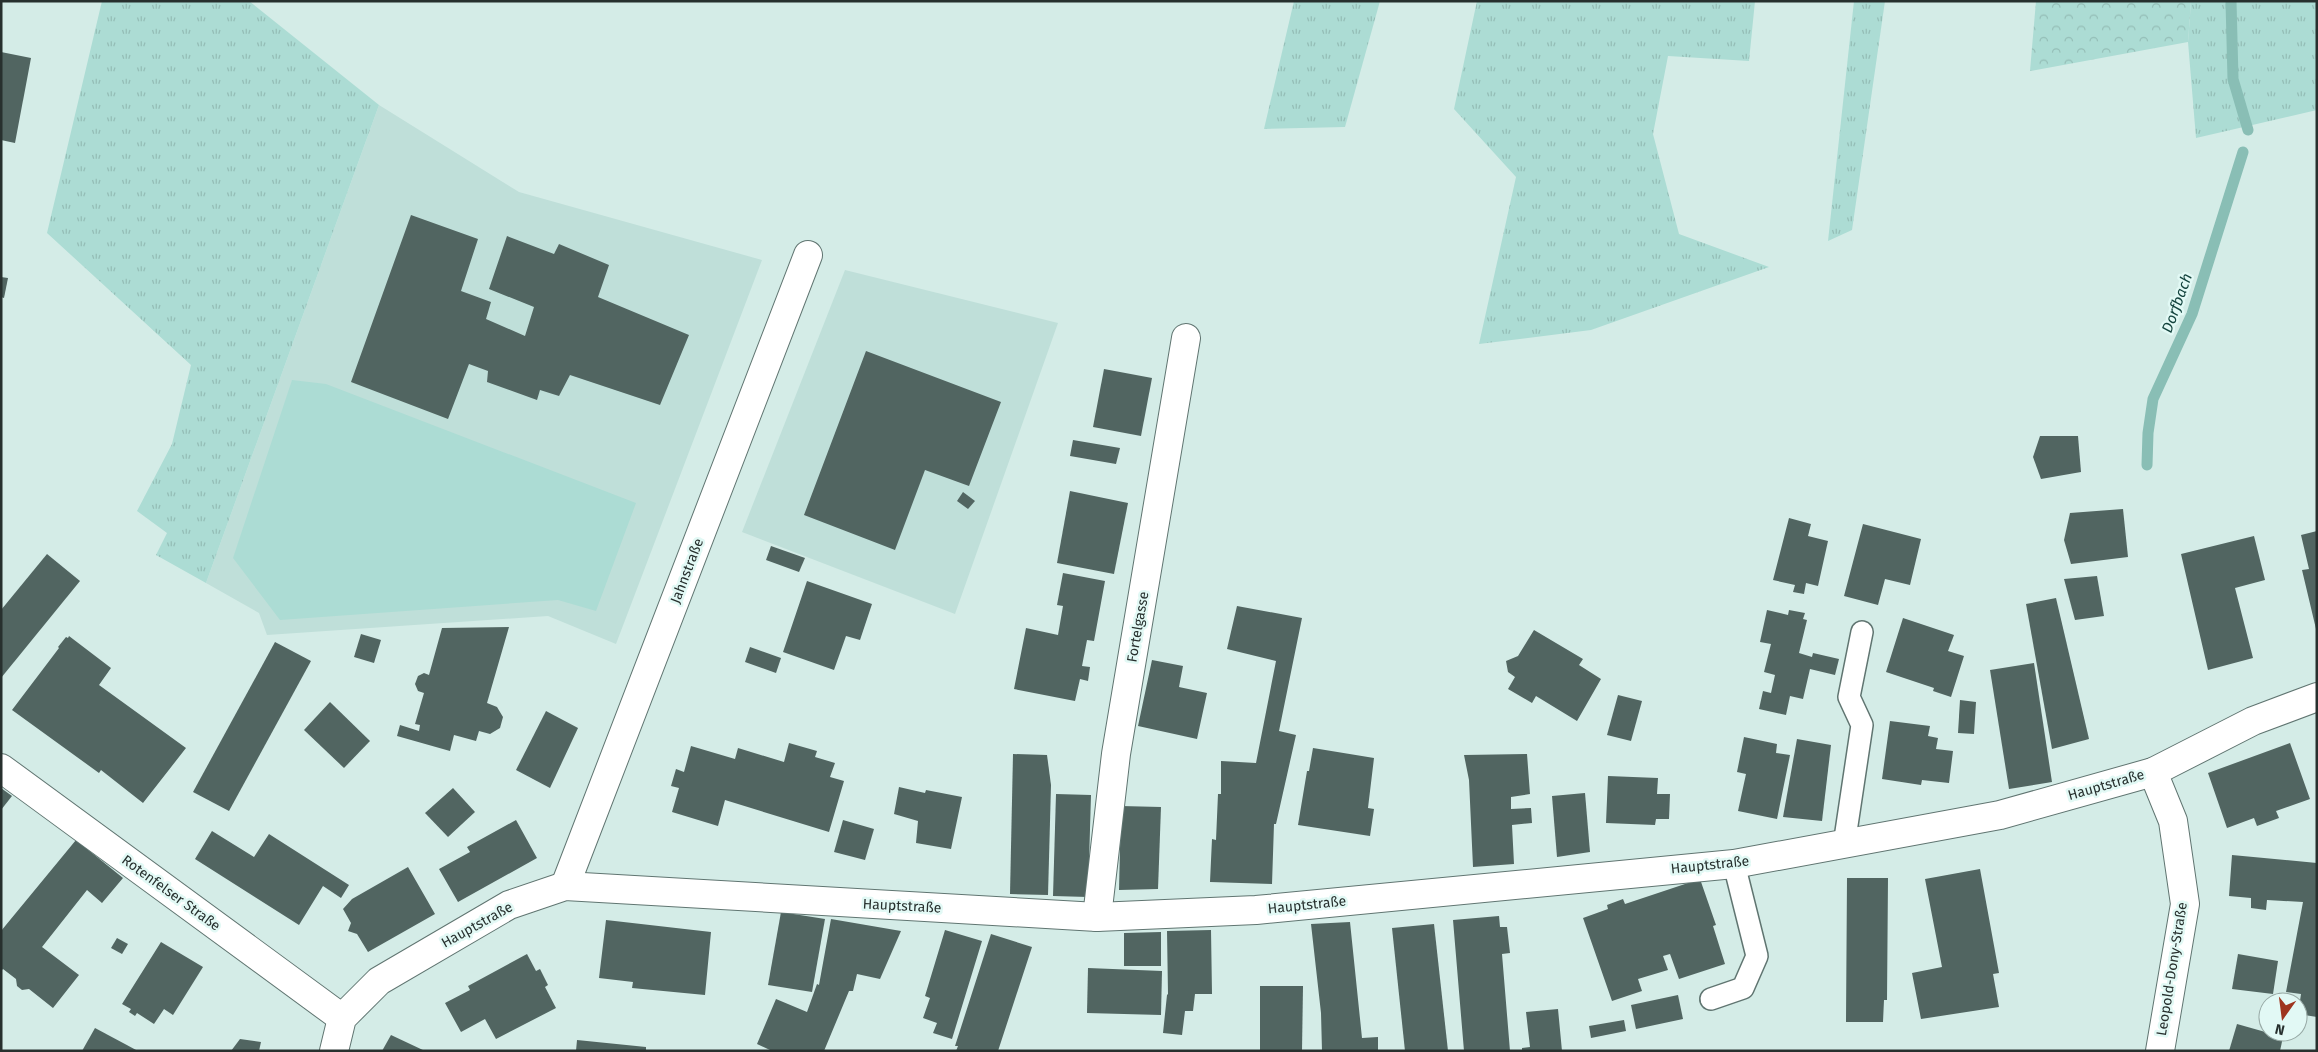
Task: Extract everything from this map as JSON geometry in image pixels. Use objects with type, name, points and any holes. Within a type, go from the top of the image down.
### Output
[{"type":"street","name":"Jahnstraße","points":[[565,886],[808,254]]},
{"type":"street","name":"Fortelgasse","points":[[1097,916],[1116,754],[1186,338]]},
{"type":"street","name":"Hauptstraße","points":[[342,1018],[379,981],[510,905],[565,886],[1097,916],[1256,910],[1734,864],[2000,815],[2153,772],[2253,721],[2317,697]]},
{"type":"street","name":"Rotenfelser Straße","points":[[1,768],[342,1018]]},
{"type":"street","name":"Leopold-Dony-Straße","points":[[2153,772],[2173,822],[2185,904],[2160,1051]]},
{"type":"street","points":[[334,1051],[342,1018]]},
{"type":"lane","points":[[1844,845],[1862,725],[1849,697],[1862,632]]},
{"type":"lane","points":[[1710,999],[1743,988],[1757,956],[1734,864]]},
{"type":"shaded area","points":[[379,105],[519,192],[762,260],[616,644],[548,616],[267,635],[259,613],[206,583]]},
{"type":"shaded area","points":[[845,270],[1058,323],[955,614],[742,532]]},
{"type":"green space","points":[[102,1],[249,1],[379,105],[206,583],[156,555],[167,533],[137,511],[172,444],[191,365],[47,233]]},
{"type":"green space","points":[[1294,1],[1380,1],[1345,127],[1264,129]]},
{"type":"green space","points":[[1477,1],[1755,1],[1749,61],[1668,56],[1653,134],[1679,234],[1769,267],[1591,330],[1479,344],[1516,177],[1454,109]]},
{"type":"green space","points":[[1854,1],[1885,1],[1852,230],[1828,241]]},
{"type":"green space","points":[[2036,1],[2191,1],[2188,42],[2030,71]]},
{"type":"green space","points":[[2191,1],[2317,1],[2317,110],[2196,138],[2188,42]]},
{"type":"green space","points":[[292,380],[326,384],[636,503],[596,611],[558,600],[280,620],[233,558]]},
{"type":"building","points":[[1,52],[31,58],[15,143],[1,140]]},
{"type":"building","points":[[411,215],[478,239],[461,291],[491,302],[486,319],[525,336],[534,307],[489,289],[507,236],[554,254],[559,244],[609,265],[598,297],[689,335],[660,405],[570,375],[559,396],[540,390],[537,400],[487,382],[488,371],[469,364],[448,419],[351,382]]},
{"type":"building","points":[[1,277],[8,278],[4,298],[1,297]]},
{"type":"building","points":[[866,351],[1001,402],[969,486],[925,470],[895,550],[804,515]]},
{"type":"building","points":[[1104,369],[1152,378],[1141,436],[1093,427]]},
{"type":"building","points":[[2040,436],[2078,436],[2081,472],[2041,479],[2033,457]]},
{"type":"building","points":[[1073,440],[1120,448],[1116,464],[1070,456]]},
{"type":"building","points":[[1070,491],[1128,503],[1114,574],[1057,563]]},
{"type":"building","points":[[963,492],[975,501],[968,509],[957,501]]},
{"type":"building","points":[[2123,509],[2128,557],[2071,564],[2064,540],[2070,513]]},
{"type":"building","points":[[1789,518],[1811,524],[1808,536],[1828,541],[1818,586],[1806,583],[1804,594],[1793,592],[1795,585],[1773,580]]},
{"type":"building","points":[[1863,524],[1921,539],[1910,585],[1885,579],[1878,605],[1844,596]]},
{"type":"building","points":[[2317,531],[2316,629],[2302,570],[2309,569],[2301,535]]},
{"type":"building","points":[[2254,536],[2265,580],[2235,588],[2253,658],[2208,670],[2181,554]]},
{"type":"building","points":[[771,546],[805,558],[799,572],[766,560]]},
{"type":"building","points":[[47,554],[80,581],[1,678],[1,610]]},
{"type":"building","points":[[1063,573],[1105,581],[1094,641],[1087,640],[1082,666],[1090,667],[1088,681],[1080,679],[1075,701],[1014,689],[1026,628],[1058,635],[1063,606],[1057,605]]},
{"type":"building","points":[[2097,576],[2104,616],[2075,620],[2064,579]]},
{"type":"building","points":[[807,581],[872,604],[860,640],[846,636],[834,670],[783,652]]},
{"type":"building","points":[[2056,598],[2089,739],[2052,749],[2026,604]]},
{"type":"building","points":[[1237,606],[1302,618],[1279,731],[1296,735],[1276,824],[1274,824],[1272,884],[1210,882],[1212,839],[1216,840],[1218,794],[1221,794],[1221,761],[1256,763],[1276,661],[1227,649]]},
{"type":"building","points":[[1767,610],[1788,615],[1789,610],[1805,613],[1803,619],[1807,620],[1799,653],[1812,657],[1813,653],[1839,659],[1835,675],[1810,669],[1803,699],[1790,696],[1786,715],[1759,709],[1763,691],[1771,693],[1775,675],[1764,672],[1771,644],[1760,642]]},
{"type":"building","points":[[1903,618],[1954,635],[1948,651],[1964,656],[1951,697],[1933,691],[1934,688],[1886,672]]},
{"type":"building","points":[[509,627],[487,703],[497,707],[503,717],[500,728],[490,734],[479,731],[476,741],[454,735],[450,751],[397,736],[400,725],[419,731],[420,725],[415,724],[424,693],[418,691],[415,684],[418,676],[424,673],[429,675],[442,628]]},
{"type":"building","points":[[1534,630],[1583,659],[1579,665],[1601,679],[1577,721],[1536,696],[1532,703],[1508,689],[1515,677],[1508,672],[1506,661],[1518,656]]},
{"type":"building","points":[[361,634],[381,640],[374,663],[354,657]]},
{"type":"building","points":[[69,636],[111,668],[99,685],[186,748],[143,803],[101,770],[99,773],[12,710],[58,647]]},
{"type":"building","points":[[275,642],[311,661],[229,811],[193,792]]},
{"type":"building","points":[[750,647],[781,658],[776,673],[745,662]]},
{"type":"building","points":[[1152,660],[1183,666],[1179,687],[1207,693],[1197,739],[1138,726]]},
{"type":"building","points":[[2034,663],[2052,782],[2009,789],[1990,670]]},
{"type":"building","points":[[1618,695],[1642,701],[1631,741],[1607,735]]},
{"type":"building","points":[[1960,700],[1976,702],[1974,734],[1958,733]]},
{"type":"building","points":[[330,702],[370,741],[344,768],[304,730]]},
{"type":"building","points":[[546,711],[578,728],[550,788],[516,770]]},
{"type":"building","points":[[1890,721],[1930,726],[1928,736],[1938,738],[1936,749],[1953,751],[1949,783],[1922,780],[1921,785],[1882,779]]},
{"type":"building","points":[[1744,737],[1777,744],[1776,753],[1790,755],[1777,819],[1738,811],[1746,774],[1737,772]]},
{"type":"building","points":[[1797,739],[1831,745],[1822,821],[1783,817]]},
{"type":"building","points":[[789,743],[817,751],[815,757],[835,763],[830,777],[844,781],[829,832],[725,800],[718,826],[672,812],[679,788],[671,786],[676,769],[684,772],[691,746],[735,759],[738,748],[784,762]]},
{"type":"building","points":[[2290,743],[2310,799],[2276,811],[2279,818],[2257,826],[2254,818],[2227,828],[2208,773]]},
{"type":"building","points":[[1313,748],[1374,758],[1368,808],[1374,809],[1370,836],[1298,825]]},
{"type":"building","points":[[1013,754],[1047,755],[1051,785],[1048,895],[1010,894]]},
{"type":"building","points":[[1527,754],[1530,794],[1511,797],[1511,809],[1531,808],[1532,823],[1512,825],[1514,864],[1473,867],[1469,780],[1464,755]]},
{"type":"building","points":[[1608,776],[1658,778],[1657,794],[1670,794],[1669,819],[1656,819],[1655,825],[1606,823]]},
{"type":"building","points":[[899,787],[925,793],[926,790],[962,797],[951,849],[916,843],[918,821],[894,814]]},
{"type":"building","points":[[1,788],[12,796],[1,810]]},
{"type":"building","points":[[453,788],[475,812],[448,837],[425,813]]},
{"type":"building","points":[[1585,793],[1590,852],[1557,857],[1552,796]]},
{"type":"building","points":[[1056,794],[1091,795],[1088,897],[1053,896]]},
{"type":"building","points":[[1121,806],[1161,807],[1158,889],[1119,890]]},
{"type":"building","points":[[516,820],[537,858],[458,902],[439,869],[470,852],[467,847]]},
{"type":"building","points":[[843,820],[874,829],[865,860],[834,852]]},
{"type":"building","points":[[212,831],[254,857],[269,834],[349,885],[341,898],[323,886],[299,925],[195,859]]},
{"type":"building","points":[[76,840],[123,878],[102,903],[87,890],[42,947],[79,975],[53,1008],[29,989],[22,990],[17,986],[16,979],[3,969],[1,971],[1,931]]},
{"type":"building","points":[[2232,855],[2317,863],[2317,1017],[2308,1016],[2308,992],[2286,992],[2303,902],[2267,900],[2266,910],[2251,908],[2251,898],[2229,896]]},
{"type":"building","points":[[408,867],[435,914],[368,952],[357,934],[348,931],[351,923],[343,909],[352,899]]},
{"type":"building","points":[[1980,869],[1999,973],[1993,974],[1999,1007],[1921,1019],[1912,973],[1942,967],[1925,879]]},
{"type":"building","points":[[1847,878],[1888,878],[1887,1000],[1884,1000],[1883,1022],[1846,1022]]},
{"type":"building","points":[[1700,879],[1716,925],[1713,926],[1725,964],[1679,979],[1670,954],[1663,956],[1668,970],[1638,979],[1642,991],[1612,1001],[1583,918],[1608,909],[1607,905],[1623,899],[1625,904]]},
{"type":"building","points":[[781,912],[825,919],[812,992],[768,985]]},
{"type":"building","points":[[1499,916],[1500,927],[1507,927],[1510,953],[1502,954],[1510,1051],[1464,1051],[1453,920]]},
{"type":"building","points":[[831,919],[901,931],[880,979],[857,974],[853,991],[849,991],[824,1051],[772,1051],[757,1044],[776,999],[807,1012],[817,984],[819,985]]},
{"type":"building","points":[[606,920],[711,932],[705,995],[632,988],[633,982],[599,978]]},
{"type":"building","points":[[1350,922],[1362,1038],[1378,1037],[1378,1051],[1322,1051],[1321,1013],[1311,924]]},
{"type":"building","points":[[1434,924],[1448,1051],[1405,1051],[1392,928]]},
{"type":"building","points":[[945,930],[982,941],[952,1039],[933,1033],[937,1023],[923,1018],[930,998],[925,996]]},
{"type":"building","points":[[1211,930],[1212,994],[1195,994],[1193,1011],[1185,1011],[1182,1035],[1163,1033],[1168,994],[1167,931]]},
{"type":"building","points":[[1161,932],[1161,966],[1124,966],[1124,933]]},
{"type":"building","points":[[991,934],[1032,947],[998,1051],[956,1051],[958,1046],[955,1046]]},
{"type":"building","points":[[117,938],[128,944],[122,954],[111,948]]},
{"type":"building","points":[[161,942],[203,967],[173,1015],[164,1009],[154,1024],[137,1013],[135,1016],[129,1012],[131,1009],[122,1004]]},
{"type":"building","points":[[527,954],[536,971],[540,969],[548,985],[545,987],[556,1008],[496,1039],[485,1019],[461,1032],[445,1003],[470,990],[468,986]]},
{"type":"building","points":[[2238,954],[2278,961],[2273,992],[2232,989]]},
{"type":"building","points":[[1088,968],[1162,971],[1161,1015],[1087,1013]]},
{"type":"building","points":[[1260,986],[1303,986],[1302,1051],[1260,1051]]},
{"type":"building","points":[[1678,995],[1683,1019],[1636,1029],[1631,1005]]},
{"type":"building","points":[[1558,1009],[1562,1051],[1522,1051],[1522,1048],[1530,1047],[1526,1012]]},
{"type":"building","points":[[1624,1020],[1626,1031],[1591,1038],[1589,1026]]},
{"type":"building","points":[[2237,1024],[2258,1030],[2258,1042],[2282,1042],[2280,1051],[2229,1051]]},
{"type":"building","points":[[95,1028],[138,1051],[82,1051]]},
{"type":"building","points":[[391,1035],[425,1051],[382,1051]]},
{"type":"building","points":[[240,1039],[261,1042],[259,1051],[231,1051]]},
{"type":"building","points":[[577,1040],[646,1047],[646,1051],[576,1051]]},
{"type":"waterway","name":"Dorfbach","points":[[2231,1],[2233,79],[2248,130]]},
{"type":"waterway","name":"Dorfbach","points":[[2147,465],[2148,433],[2153,399],[2192,314],[2243,152]]}]
